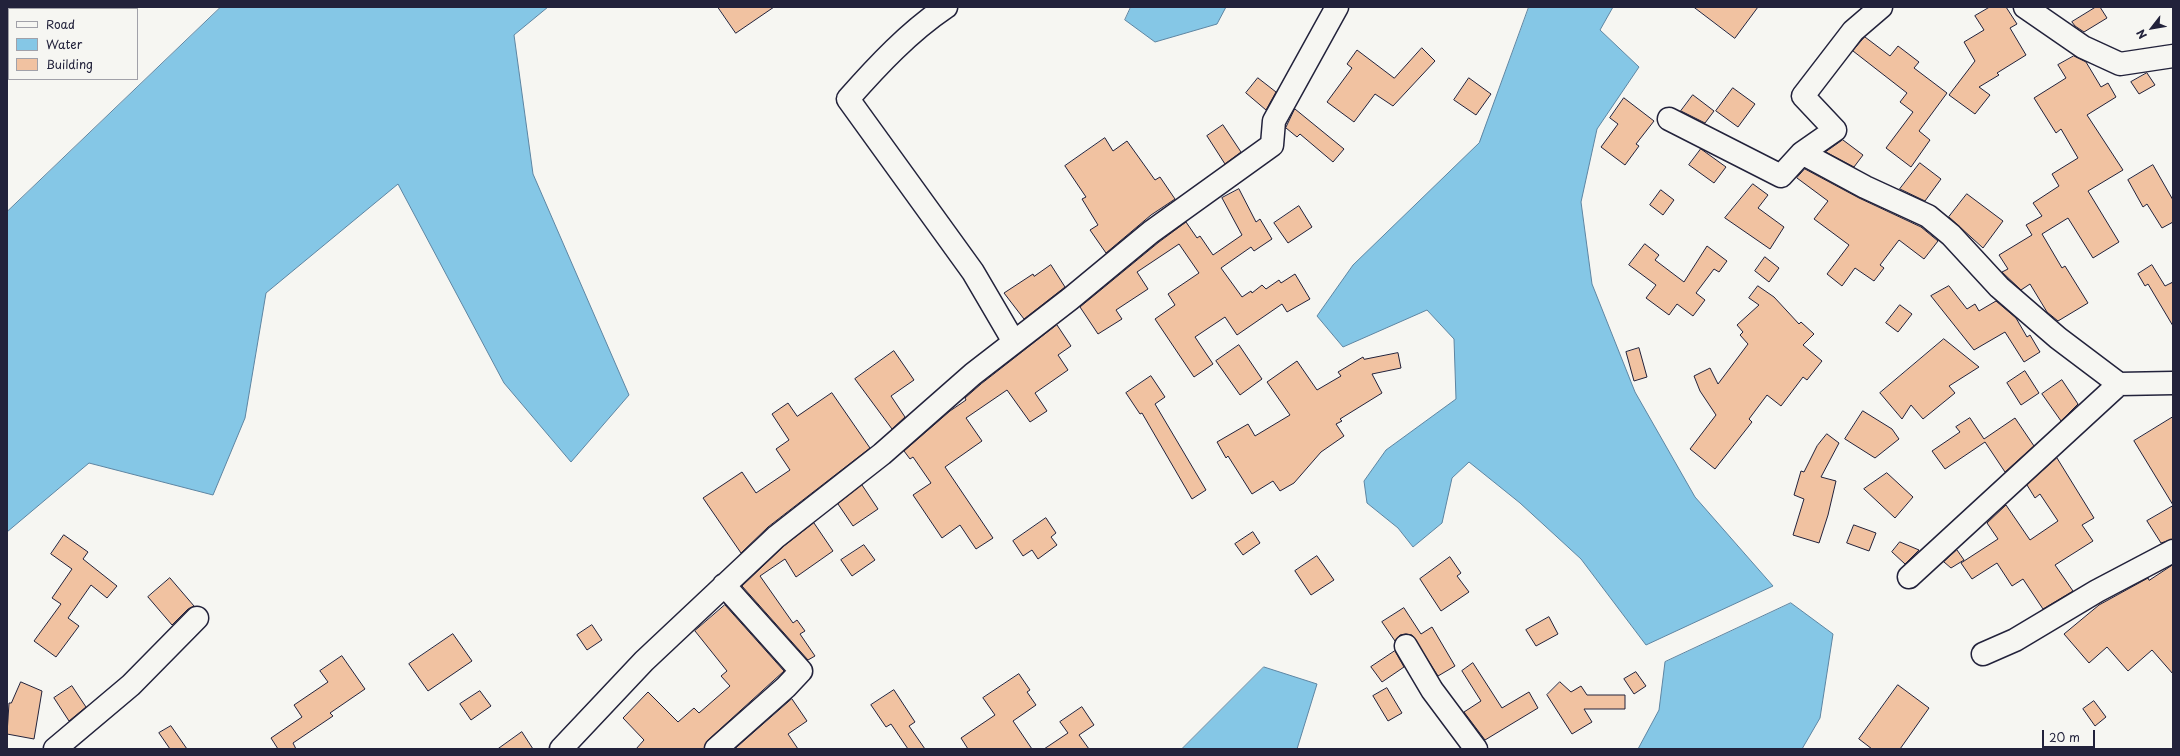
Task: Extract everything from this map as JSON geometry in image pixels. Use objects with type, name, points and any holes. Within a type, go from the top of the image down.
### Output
[{"type":"street","points":[[946,7],[932,16],[881,62],[848,99],[973,272],[1014,342]]},
{"type":"street","points":[[561,749],[644,661],[776,537],[882,454],[973,374],[1151,232],[1272,145],[1274,121],[1337,7]]},
{"type":"street","points":[[1669,119],[1781,176],[1802,153],[1835,130],[1803,96],[1853,31],[1881,7]]},
{"type":"street","points":[[2026,7],[2083,47],[2120,64],[2173,56]]},
{"type":"street","points":[[1802,153],[1865,187],[1928,216],[1951,235],[1998,287],[2058,338],[2119,384],[2173,383]]},
{"type":"street","points":[[1909,577],[2119,384]]},
{"type":"street","points":[[1983,654],[2015,640],[2096,591],[2173,551]]},
{"type":"street","points":[[716,749],[764,708],[801,671],[724,585]]},
{"type":"street","points":[[55,749],[131,685],[197,618]]},
{"type":"street","points":[[1406,646],[1432,690],[1476,749]]},
{"type":"water","points":[[221,7],[548,7],[514,35],[533,174],[629,395],[571,462],[504,383],[398,184],[266,293],[245,418],[213,495],[89,463],[7,532],[7,212]]},
{"type":"water","points":[[1131,7],[1226,7],[1217,24],[1155,42],[1125,20]]},
{"type":"water","points":[[1529,7],[1613,7],[1600,30],[1639,67],[1597,129],[1581,202],[1592,284],[1635,392],[1695,497],[1773,586],[1646,645],[1581,559],[1520,503],[1469,462],[1452,478],[1442,523],[1413,547],[1398,528],[1367,503],[1364,481],[1386,450],[1456,399],[1454,339],[1427,310],[1343,347],[1317,316],[1353,265],[1479,143]]},
{"type":"water","points":[[1791,603],[1833,634],[1820,718],[1802,749],[1638,749],[1659,710],[1665,662]]},
{"type":"water","points":[[1264,667],[1317,684],[1297,749],[1182,749]]},
{"type":"building","points":[[718,7],[774,7],[736,33]]},
{"type":"building","points":[[1694,7],[1758,7],[1735,38]]},
{"type":"building","points":[[1990,7],[2006,7],[2017,24],[2010,28],[2026,55],[1997,73],[1999,75],[1979,87],[1990,95],[1975,114],[1949,95],[1975,61],[1964,42],[1984,30],[1975,16]]},
{"type":"building","points":[[2096,7],[2100,7],[2107,18],[2084,32],[2075,26],[2072,22]]},
{"type":"building","points":[[1865,37],[1890,56],[1898,46],[1919,62],[1914,68],[1947,93],[1919,131],[1930,140],[1911,167],[1886,148],[1913,112],[1900,102],[1907,93],[1853,51]]},
{"type":"building","points":[[1422,48],[1435,61],[1393,106],[1375,94],[1354,122],[1327,102],[1352,68],[1347,64],[1357,50],[1394,78]]},
{"type":"building","points":[[2074,56],[2086,62],[2101,87],[2108,83],[2116,97],[2087,115],[2123,170],[2088,191],[2119,242],[2093,258],[2068,218],[2042,234],[2062,268],[2065,266],[2088,303],[2058,321],[2047,312],[2030,284],[2021,290],[2002,272],[2008,269],[1999,255],[2032,235],[2026,225],[2042,216],[2033,203],[2059,186],[2052,174],[2078,158],[2061,129],[2056,133],[2034,98],[2066,78],[2058,65]]},
{"type":"building","points":[[2147,73],[2155,85],[2139,94],[2131,82]]},
{"type":"building","points":[[1258,78],[1276,92],[1266,110],[1246,93]]},
{"type":"building","points":[[1469,78],[1491,94],[1476,115],[1454,100]]},
{"type":"building","points":[[1733,88],[1755,104],[1738,127],[1716,111]]},
{"type":"building","points":[[1693,95],[1714,111],[1705,123],[1681,111]]},
{"type":"building","points":[[1624,98],[1654,121],[1636,144],[1639,146],[1625,165],[1601,147],[1618,124],[1610,118]]},
{"type":"building","points":[[1295,109],[1344,149],[1333,162],[1300,134],[1297,137],[1286,128]]},
{"type":"building","points":[[1223,125],[1241,152],[1225,164],[1207,136]]},
{"type":"building","points":[[1105,138],[1113,151],[1127,141],[1155,180],[1160,177],[1175,199],[1151,215],[1106,253],[1090,230],[1098,225],[1082,199],[1086,197],[1065,166]]},
{"type":"building","points":[[1843,140],[1863,155],[1854,167],[1826,152]]},
{"type":"building","points":[[1701,149],[1726,167],[1714,183],[1689,165]]},
{"type":"building","points":[[1920,163],[1941,179],[1925,201],[1900,189]]},
{"type":"building","points":[[2153,165],[2173,200],[2173,222],[2162,228],[2147,204],[2143,207],[2128,180]]},
{"type":"building","points":[[1805,169],[1859,198],[1921,227],[1938,241],[1924,259],[1899,240],[1880,265],[1884,268],[1874,281],[1855,268],[1842,286],[1827,274],[1849,245],[1814,219],[1828,201],[1797,178]]},
{"type":"building","points":[[1753,184],[1768,195],[1758,208],[1784,227],[1770,249],[1725,218]]},
{"type":"building","points":[[1239,189],[1256,222],[1260,219],[1272,239],[1254,251],[1251,247],[1221,268],[1242,297],[1251,291],[1252,293],[1262,285],[1266,289],[1279,280],[1281,283],[1295,274],[1310,299],[1287,312],[1282,304],[1237,335],[1225,317],[1195,337],[1213,364],[1194,377],[1155,319],[1175,305],[1168,294],[1199,273],[1179,244],[1137,272],[1148,289],[1116,310],[1122,319],[1098,334],[1080,307],[1159,242],[1186,222],[1197,238],[1200,236],[1213,255],[1242,235],[1222,198]]},
{"type":"building","points":[[1661,190],[1674,200],[1663,215],[1650,205]]},
{"type":"building","points":[[1967,194],[2003,221],[1983,248],[1949,217]]},
{"type":"building","points":[[1299,206],[1312,227],[1288,243],[1274,223]]},
{"type":"building","points":[[1645,244],[1659,255],[1655,260],[1684,282],[1707,246],[1727,261],[1719,272],[1714,269],[1696,293],[1705,300],[1693,316],[1677,304],[1669,315],[1646,298],[1656,285],[1629,265]]},
{"type":"building","points":[[1765,257],[1779,268],[1769,282],[1755,271]]},
{"type":"building","points":[[1051,265],[1065,287],[1024,319],[1004,293],[1033,274],[1034,276]]},
{"type":"building","points":[[2152,265],[2165,286],[2173,282],[2173,326],[2148,284],[2145,286],[2138,274]]},
{"type":"building","points":[[1758,286],[1774,297],[1799,324],[1801,322],[1814,334],[1803,345],[1822,361],[1807,380],[1803,377],[1781,406],[1767,395],[1749,419],[1752,422],[1715,469],[1690,449],[1716,415],[1700,391],[1694,376],[1710,368],[1718,384],[1748,344],[1740,335],[1743,332],[1737,325],[1759,305],[1749,298]]},
{"type":"building","points":[[1949,286],[1967,309],[1975,304],[1979,311],[1996,301],[2016,318],[2027,337],[2030,335],[2040,352],[2024,362],[2005,332],[1974,350],[1931,296]]},
{"type":"building","points":[[1900,305],[1912,314],[1898,332],[1886,323]]},
{"type":"building","points":[[1057,325],[1071,346],[1058,355],[1068,370],[1035,393],[1047,411],[1030,422],[1007,390],[966,418],[982,441],[945,467],[993,538],[976,549],[960,525],[942,538],[913,495],[931,483],[913,457],[910,459],[904,451],[950,411],[966,400],[965,398],[981,384]]},
{"type":"building","points":[[1944,339],[1979,367],[1949,386],[1955,393],[1923,419],[1911,405],[1902,419],[1880,393]]},
{"type":"building","points":[[1239,345],[1262,379],[1240,395],[1216,361]]},
{"type":"building","points":[[1639,348],[1647,377],[1634,381],[1626,352]]},
{"type":"building","points":[[894,351],[914,380],[891,396],[905,417],[892,429],[855,379]]},
{"type":"building","points":[[1398,353],[1401,368],[1372,374],[1382,393],[1340,419],[1342,421],[1336,424],[1344,436],[1321,452],[1294,483],[1280,491],[1273,481],[1252,494],[1228,456],[1226,458],[1217,442],[1248,424],[1255,436],[1290,415],[1267,382],[1297,361],[1317,390],[1341,376],[1338,372],[1363,357],[1364,359]]},
{"type":"building","points":[[2025,371],[2039,393],[2021,405],[2007,383]]},
{"type":"building","points":[[1151,376],[1165,397],[1155,404],[1206,490],[1192,499],[1142,413],[1140,414],[1126,393]]},
{"type":"building","points":[[2062,380],[2078,404],[2061,421],[2042,394]]},
{"type":"building","points":[[832,393],[870,448],[768,527],[741,553],[703,498],[742,472],[756,493],[790,470],[776,449],[789,440],[772,414],[788,403],[797,416]]},
{"type":"building","points":[[1863,411],[1892,429],[1899,439],[1875,458],[1845,439]]},
{"type":"building","points":[[2173,417],[2173,505],[2134,441]]},
{"type":"building","points":[[1970,418],[1984,439],[2015,418],[2034,446],[2005,472],[1985,442],[1945,469],[1932,451],[1960,432],[1956,427]]},
{"type":"building","points":[[1827,434],[1839,443],[1821,477],[1836,481],[1828,515],[1819,543],[1793,535],[1804,499],[1794,495],[1801,471],[1804,472],[1817,446]]},
{"type":"building","points":[[2057,458],[2094,518],[2082,525],[2093,541],[2055,565],[2073,591],[2043,609],[2023,579],[2012,586],[1997,563],[1972,579],[1961,563],[1998,539],[1987,523],[2006,505],[2030,540],[2058,521],[2040,494],[2035,498],[2027,485]]},
{"type":"building","points":[[1887,473],[1913,497],[1895,518],[1864,489]]},
{"type":"building","points":[[862,485],[878,509],[853,526],[838,504]]},
{"type":"building","points":[[2173,506],[2173,539],[2161,543],[2147,521]]},
{"type":"building","points":[[1046,518],[1056,533],[1051,537],[1057,545],[1038,559],[1032,550],[1023,556],[1013,541]]},
{"type":"building","points":[[814,523],[833,551],[796,577],[785,559],[760,576],[793,623],[797,620],[805,631],[800,634],[815,656],[808,660],[742,586],[784,546]]},
{"type":"building","points":[[1854,525],[1876,533],[1869,551],[1847,543]]},
{"type":"building","points":[[1253,532],[1260,543],[1243,555],[1235,544]]},
{"type":"building","points":[[64,535],[88,552],[83,559],[117,586],[107,598],[91,585],[68,618],[79,626],[56,657],[34,641],[61,604],[52,598],[72,569],[51,554]]},
{"type":"building","points":[[1900,542],[1919,550],[1905,564],[1892,552]]},
{"type":"building","points":[[864,545],[875,560],[852,576],[841,560]]},
{"type":"building","points":[[1957,550],[1964,560],[1951,568],[1944,562]]},
{"type":"building","points":[[1317,556],[1334,580],[1311,595],[1295,571]]},
{"type":"building","points":[[1450,557],[1461,573],[1457,576],[1469,592],[1441,611],[1420,579]]},
{"type":"building","points":[[2173,565],[2173,674],[2152,650],[2128,671],[2107,647],[2089,663],[2064,634],[2099,605],[2148,578],[2149,580]]},
{"type":"building","points":[[170,578],[194,606],[188,609],[172,625],[148,597]]},
{"type":"building","points":[[725,605],[784,671],[708,740],[704,749],[636,749],[644,740],[623,718],[648,692],[678,722],[694,708],[699,713],[730,686],[721,676],[727,671],[695,631]]},
{"type":"building","points":[[1404,608],[1421,634],[1432,627],[1455,666],[1438,676],[1412,635],[1400,635],[1395,641],[1382,622]]},
{"type":"building","points":[[1549,617],[1558,634],[1536,646],[1526,630]]},
{"type":"building","points":[[592,625],[602,640],[587,650],[577,635]]},
{"type":"building","points":[[453,634],[472,661],[428,691],[409,664]]},
{"type":"building","points":[[1395,651],[1404,667],[1382,682],[1371,667]]},
{"type":"building","points":[[342,656],[365,689],[330,713],[333,716],[293,743],[296,749],[278,749],[271,738],[302,717],[294,705],[328,682],[320,671]]},
{"type":"building","points":[[1473,663],[1502,708],[1529,692],[1538,708],[1485,740],[1464,712],[1481,701],[1462,671]]},
{"type":"building","points":[[1636,672],[1646,686],[1634,694],[1624,679]]},
{"type":"building","points":[[1019,674],[1030,690],[1027,692],[1036,705],[1013,721],[1032,749],[968,749],[961,738],[995,715],[983,698]]},
{"type":"building","points":[[21,682],[42,691],[34,739],[7,734],[9,703],[11,703]]},
{"type":"building","points":[[1560,682],[1571,692],[1581,686],[1587,695],[1625,695],[1625,709],[1584,709],[1592,722],[1572,734],[1547,695]]},
{"type":"building","points":[[1898,685],[1929,708],[1900,749],[1872,749],[1859,739]]},
{"type":"building","points":[[72,686],[86,707],[69,721],[54,698]]},
{"type":"building","points":[[1387,688],[1402,713],[1388,721],[1373,696]]},
{"type":"building","points":[[894,690],[915,722],[909,726],[925,749],[908,749],[891,724],[886,727],[871,705]]},
{"type":"building","points":[[480,691],[491,706],[471,720],[460,704]]},
{"type":"building","points":[[792,699],[807,721],[788,734],[798,749],[735,749]]},
{"type":"building","points":[[2094,701],[2106,717],[2095,726],[2083,709]]},
{"type":"building","points":[[1082,707],[1094,725],[1079,735],[1089,749],[1044,749],[1068,733],[1060,722]]},
{"type":"building","points":[[171,726],[187,749],[170,749],[159,733]]},
{"type":"building","points":[[522,732],[533,749],[498,749]]}]
